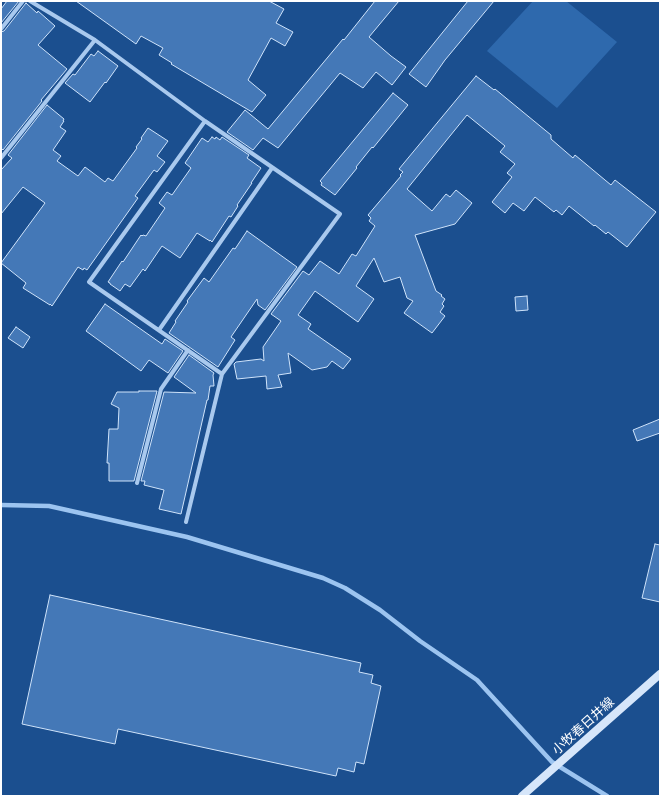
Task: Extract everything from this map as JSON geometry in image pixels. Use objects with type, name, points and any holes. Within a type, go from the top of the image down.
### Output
[{"type":"main road","name":"小牧春日井線","points":[[522,796],[660,674]]},
{"type":"street","points":[[1,29],[23,1]]},
{"type":"street","points":[[30,1],[95,40],[272,168],[340,214],[222,374],[186,522]]},
{"type":"street","points":[[1,158],[95,40]]},
{"type":"street","points":[[205,120],[89,282],[222,374]]},
{"type":"street","points":[[159,330],[272,168]]},
{"type":"street","points":[[137,483],[161,389],[188,350]]},
{"type":"shaded area","points":[[533,1],[566,1],[617,42],[557,108],[487,51]]},
{"type":"building","points":[[7,1],[19,1],[1,23],[1,9]]},
{"type":"building","points":[[76,1],[269,1],[284,9],[276,23],[293,32],[285,46],[271,38],[248,80],[266,95],[252,112],[171,64],[172,63],[159,55],[163,48],[141,36],[136,44]]},
{"type":"building","points":[[375,1],[399,1],[369,37],[406,67],[392,85],[376,72],[363,88],[340,73],[278,148],[263,138],[253,150],[227,132],[245,110],[268,129],[343,39],[344,40]]},
{"type":"building","points":[[468,1],[494,1],[445,60],[426,87],[409,74]]},
{"type":"building","points":[[26,3],[55,26],[38,45],[67,69],[3,150],[1,148],[1,32],[4,31]]},
{"type":"building","points":[[98,51],[118,66],[90,102],[65,83],[73,74],[75,75],[91,54],[94,56]]},
{"type":"building","points":[[476,76],[494,90],[495,89],[551,135],[551,139],[573,158],[575,155],[611,185],[615,180],[656,212],[627,247],[608,232],[606,234],[595,225],[594,226],[569,206],[562,215],[556,210],[554,212],[535,197],[524,211],[513,203],[505,213],[492,202],[512,177],[507,173],[515,164],[500,152],[505,146],[467,115],[407,189],[432,211],[446,194],[450,197],[456,190],[472,203],[455,224],[415,235],[436,291],[445,299],[442,304],[444,306],[440,312],[445,316],[432,333],[404,313],[413,301],[407,298],[400,277],[384,282],[374,258],[356,286],[374,299],[358,322],[315,291],[298,315],[311,324],[308,329],[351,359],[343,369],[332,361],[327,367],[312,370],[288,353],[291,373],[278,375],[282,387],[267,389],[266,376],[237,379],[234,364],[236,362],[261,359],[264,361],[263,347],[281,321],[271,314],[303,271],[309,275],[320,261],[339,274],[352,254],[356,256],[375,226],[369,221],[371,218],[368,215],[401,176],[400,175],[403,172],[399,169]]},
{"type":"building","points":[[393,93],[408,105],[373,148],[372,147],[335,195],[321,185],[322,183],[320,181]]},
{"type":"building","points":[[47,105],[64,119],[60,127],[66,131],[53,150],[61,156],[57,161],[78,176],[85,167],[105,182],[108,178],[113,181],[137,148],[136,147],[148,128],[168,141],[157,156],[165,162],[157,172],[154,170],[135,196],[138,198],[87,270],[84,268],[83,270],[78,267],[52,306],[23,288],[26,283],[1,263],[45,203],[23,187],[1,214],[1,170],[12,158],[8,155]]},
{"type":"building","points":[[212,137],[215,139],[216,137],[220,140],[222,137],[249,155],[247,158],[261,168],[231,217],[229,216],[212,242],[197,233],[180,258],[162,246],[145,271],[143,269],[130,287],[125,284],[120,291],[108,282],[141,235],[146,236],[165,208],[159,203],[167,192],[172,195],[191,168],[185,163],[202,138],[208,142]]},
{"type":"building","points":[[247,231],[297,267],[265,310],[258,305],[257,299],[231,337],[235,340],[218,367],[169,333],[188,302],[187,301],[204,278],[209,282]]},
{"type":"building","points":[[527,296],[528,310],[516,311],[515,297]]},
{"type":"building","points":[[105,304],[162,344],[165,339],[183,351],[168,373],[149,360],[141,371],[86,331]]},
{"type":"building","points":[[16,327],[30,337],[23,348],[8,338]]},
{"type":"building","points":[[189,355],[214,373],[214,386],[210,386],[181,514],[159,509],[164,490],[144,485],[145,481],[141,481],[164,392],[196,393],[174,377]]},
{"type":"building","points":[[157,391],[134,481],[109,481],[109,463],[107,463],[109,429],[118,429],[119,408],[111,404],[117,392]]},
{"type":"building","points":[[660,419],[660,433],[637,441],[633,430]]},
{"type":"building","points":[[655,544],[660,545],[660,602],[642,598]]},
{"type":"building","points":[[50,595],[361,663],[359,672],[373,675],[371,683],[381,686],[364,764],[356,762],[354,772],[338,768],[336,776],[118,729],[115,744],[22,724]]},
{"type":"waterway","points":[[1,505],[49,506],[187,537],[323,578],[345,588],[380,610],[420,641],[477,680],[552,762],[607,796]]}]
